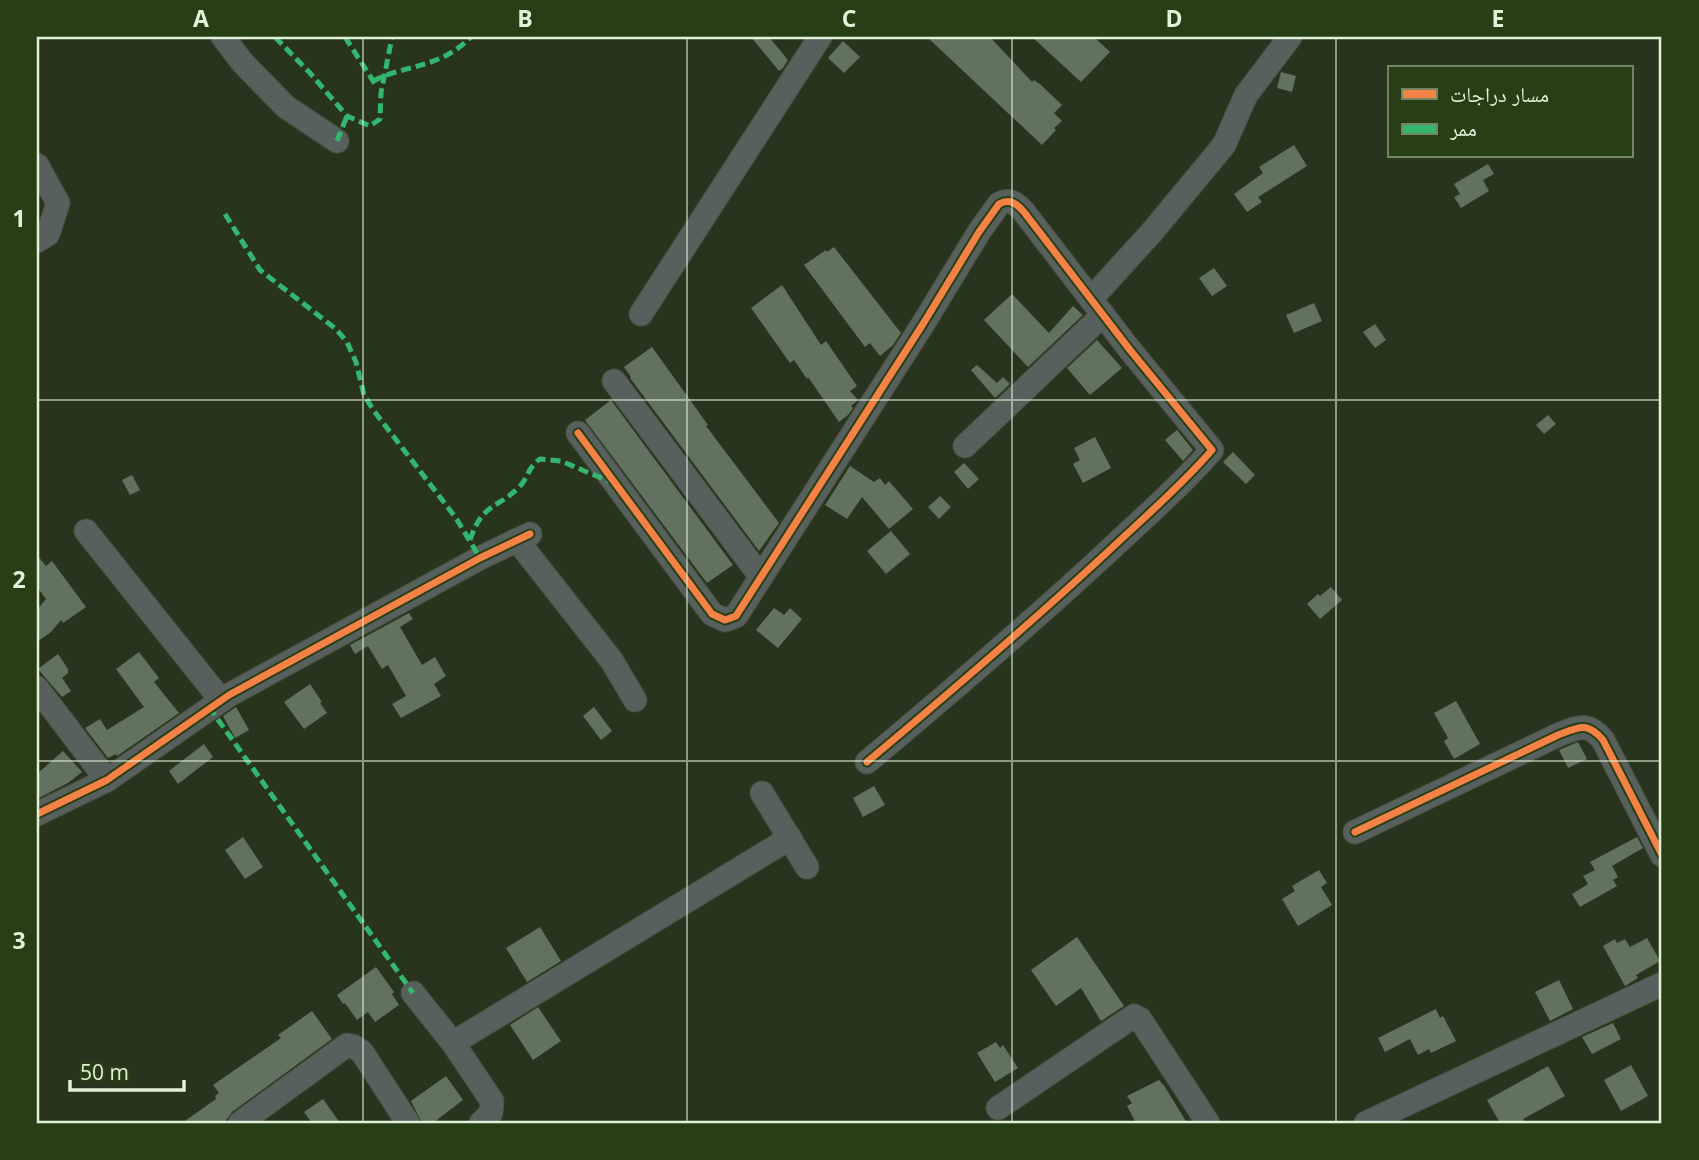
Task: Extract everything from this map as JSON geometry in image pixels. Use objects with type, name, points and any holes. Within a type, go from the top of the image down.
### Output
[{"type":"street","points":[[223,37],[242,62],[286,107],[337,141]]},
{"type":"street","points":[[641,314],[820,37]]},
{"type":"street","points":[[965,446],[1097,307],[1152,232],[1224,145],[1246,94],[1290,37]]},
{"type":"street","points":[[37,165],[58,203],[48,234],[37,241]]},
{"type":"street","points":[[578,433],[712,614],[725,620],[736,616],[979,232],[999,204],[1013,202],[1019,206],[1212,450],[1080,577],[959,686],[867,762]]},
{"type":"street","points":[[614,381],[761,577]]},
{"type":"street","points":[[86,531],[221,700]]},
{"type":"street","points":[[37,814],[107,780],[221,700],[480,558],[524,537],[612,661],[635,700]]},
{"type":"street","points":[[41,700],[107,780]]},
{"type":"street","points":[[1356,832],[1558,735],[1585,726],[1591,728],[1603,740],[1662,855]]},
{"type":"street","points":[[762,793],[807,867]]},
{"type":"street","points":[[453,1043],[790,838]]},
{"type":"street","points":[[1366,1123],[1662,984]]},
{"type":"street","points":[[413,993],[453,1043],[492,1101],[491,1113],[481,1123]]},
{"type":"street","points":[[998,1108],[1134,1016],[1140,1019],[1208,1123]]},
{"type":"street","points":[[240,1123],[347,1045],[362,1052],[408,1123]]},
{"type":"building","points":[[751,37],[769,37],[788,60],[783,68],[779,71]]},
{"type":"building","points":[[927,37],[990,37],[1032,82],[1034,80],[1041,85],[1062,105],[1054,113],[1062,121],[1054,128],[1056,130],[1042,145]]},
{"type":"building","points":[[1032,37],[1094,37],[1110,52],[1081,82]]},
{"type":"building","points":[[843,41],[860,57],[844,73],[828,58]]},
{"type":"building","points":[[1281,72],[1296,76],[1292,92],[1277,88]]},
{"type":"building","points":[[1294,145],[1307,166],[1258,197],[1262,202],[1247,212],[1234,194],[1263,173],[1259,167]]},
{"type":"building","points":[[1488,164],[1494,174],[1483,180],[1489,191],[1461,208],[1454,197],[1460,194],[1454,184]]},
{"type":"building","points":[[834,247],[901,333],[893,345],[880,356],[870,343],[865,347],[804,265]]},
{"type":"building","points":[[1214,268],[1227,286],[1212,296],[1199,278]]},
{"type":"building","points":[[782,285],[821,345],[826,341],[857,386],[850,391],[858,400],[851,406],[853,408],[848,415],[839,422],[808,377],[807,379],[794,360],[790,363],[751,308]]},
{"type":"building","points":[[1012,294],[1049,333],[1073,306],[1083,315],[1028,367],[984,320]]},
{"type":"building","points":[[1314,303],[1322,321],[1294,333],[1286,315]]},
{"type":"building","points":[[1375,324],[1386,340],[1375,348],[1363,332]]},
{"type":"building","points":[[1097,340],[1122,368],[1090,395],[1067,368]]},
{"type":"building","points":[[652,347],[708,425],[706,426],[779,523],[759,551],[624,367]]},
{"type":"building","points":[[977,365],[997,383],[1003,377],[1010,384],[995,398],[971,370]]},
{"type":"building","points":[[611,400],[733,565],[707,583],[585,420]]},
{"type":"building","points":[[1548,415],[1556,424],[1544,434],[1536,425]]},
{"type":"building","points":[[1177,430],[1193,450],[1183,461],[1165,440]]},
{"type":"building","points":[[1095,437],[1111,468],[1083,483],[1073,464],[1080,460],[1074,448]]},
{"type":"building","points":[[1233,452],[1255,475],[1246,484],[1223,462]]},
{"type":"building","points":[[964,463],[979,479],[968,489],[954,472]]},
{"type":"building","points":[[850,466],[874,482],[880,478],[885,485],[889,481],[913,509],[889,529],[862,497],[847,519],[825,505]]},
{"type":"building","points":[[132,475],[140,490],[130,495],[122,480]]},
{"type":"building","points":[[940,496],[951,507],[939,519],[928,507]]},
{"type":"building","points":[[891,531],[910,554],[886,574],[867,551]]},
{"type":"building","points":[[37,555],[46,566],[52,561],[86,607],[63,623],[61,620],[37,642],[37,610],[46,599],[37,587]]},
{"type":"building","points":[[1331,587],[1342,600],[1320,619],[1307,604]]},
{"type":"building","points":[[774,608],[784,615],[790,608],[802,619],[778,648],[756,630]]},
{"type":"building","points":[[409,613],[413,619],[400,627],[422,665],[435,657],[446,676],[434,684],[441,696],[401,718],[392,704],[406,696],[388,665],[382,669],[368,646],[355,654],[350,645]]},
{"type":"building","points":[[139,652],[159,678],[154,682],[179,713],[117,756],[116,754],[108,758],[85,728],[100,719],[107,730],[144,707],[116,669]]},
{"type":"building","points":[[58,654],[68,669],[68,673],[62,678],[71,691],[62,697],[38,669]]},
{"type":"building","points":[[310,684],[327,713],[304,729],[284,702]]},
{"type":"building","points":[[1456,701],[1480,744],[1454,759],[1444,741],[1448,738],[1434,713]]},
{"type":"building","points":[[236,707],[249,730],[235,738],[223,716]]},
{"type":"building","points":[[594,707],[612,731],[601,740],[583,716]]},
{"type":"building","points":[[1578,742],[1587,759],[1568,768],[1559,750]]},
{"type":"building","points":[[204,744],[213,757],[178,784],[169,771]]},
{"type":"building","points":[[63,751],[82,772],[68,783],[37,799],[37,774]]},
{"type":"building","points":[[874,786],[885,805],[863,817],[853,798]]},
{"type":"building","points":[[243,837],[263,867],[245,879],[225,850]]},
{"type":"building","points":[[1637,837],[1643,848],[1612,866],[1618,877],[1613,880],[1617,886],[1580,907],[1572,894],[1588,884],[1583,876],[1595,870],[1590,862]]},
{"type":"building","points":[[1319,870],[1327,883],[1321,887],[1332,905],[1298,926],[1282,899],[1295,891],[1292,886]]},
{"type":"building","points":[[540,927],[561,961],[527,982],[506,948]]},
{"type":"building","points":[[1077,937],[1124,1006],[1101,1021],[1081,988],[1056,1006],[1031,970]]},
{"type":"building","points":[[1647,938],[1660,961],[1636,975],[1638,978],[1625,986],[1603,946],[1615,939],[1617,943],[1625,939],[1630,947]]},
{"type":"building","points":[[376,967],[394,992],[392,994],[399,1005],[375,1022],[368,1012],[357,1020],[337,995]]},
{"type":"building","points":[[1559,980],[1573,1009],[1550,1021],[1535,992]]},
{"type":"building","points":[[538,1007],[561,1041],[533,1060],[510,1025]]},
{"type":"building","points":[[1436,1009],[1440,1018],[1443,1016],[1456,1041],[1431,1053],[1429,1049],[1418,1055],[1410,1039],[1385,1052],[1378,1038]]},
{"type":"building","points":[[312,1011],[332,1039],[232,1112],[224,1123],[182,1123],[216,1099],[215,1096],[219,1093],[213,1085],[281,1038],[278,1035]]},
{"type":"building","points":[[1613,1023],[1621,1039],[1592,1054],[1582,1037]]},
{"type":"building","points":[[996,1042],[1000,1048],[1003,1045],[1018,1068],[995,1082],[977,1053]]},
{"type":"building","points":[[1631,1065],[1648,1096],[1621,1111],[1604,1080]]},
{"type":"building","points":[[1548,1066],[1565,1096],[1523,1119],[1526,1123],[1500,1123],[1487,1100]]},
{"type":"building","points":[[446,1076],[463,1100],[433,1123],[422,1123],[411,1101]]},
{"type":"building","points":[[1159,1080],[1187,1123],[1136,1123],[1127,1106],[1132,1103],[1127,1096]]},
{"type":"building","points":[[323,1099],[340,1123],[312,1123],[304,1112]]},
{"type":"marked path","points":[[275,37],[347,116],[370,126],[380,119],[381,93],[392,37]]},
{"type":"marked path","points":[[345,37],[377,87]]},
{"type":"marked path","points":[[373,81],[436,60],[471,37]]},
{"type":"marked path","points":[[337,141],[347,116]]},
{"type":"marked path","points":[[225,214],[260,270],[336,329],[347,342],[356,362],[364,395],[456,518],[480,558]]},
{"type":"marked path","points":[[470,540],[480,518],[513,493],[540,459],[561,461],[613,483]]},
{"type":"marked path","points":[[209,707],[413,993]]},
{"type":"cycle path","points":[[578,433],[712,614],[725,620],[736,616],[979,232],[999,204],[1013,203],[1024,212],[1130,350],[1212,450],[1172,492],[1072,584],[867,762]]},
{"type":"cycle path","points":[[37,814],[107,780],[229,695],[480,558],[530,534]]},
{"type":"cycle path","points":[[1355,832],[1558,735],[1582,727],[1592,730],[1603,740],[1662,855]]}]
